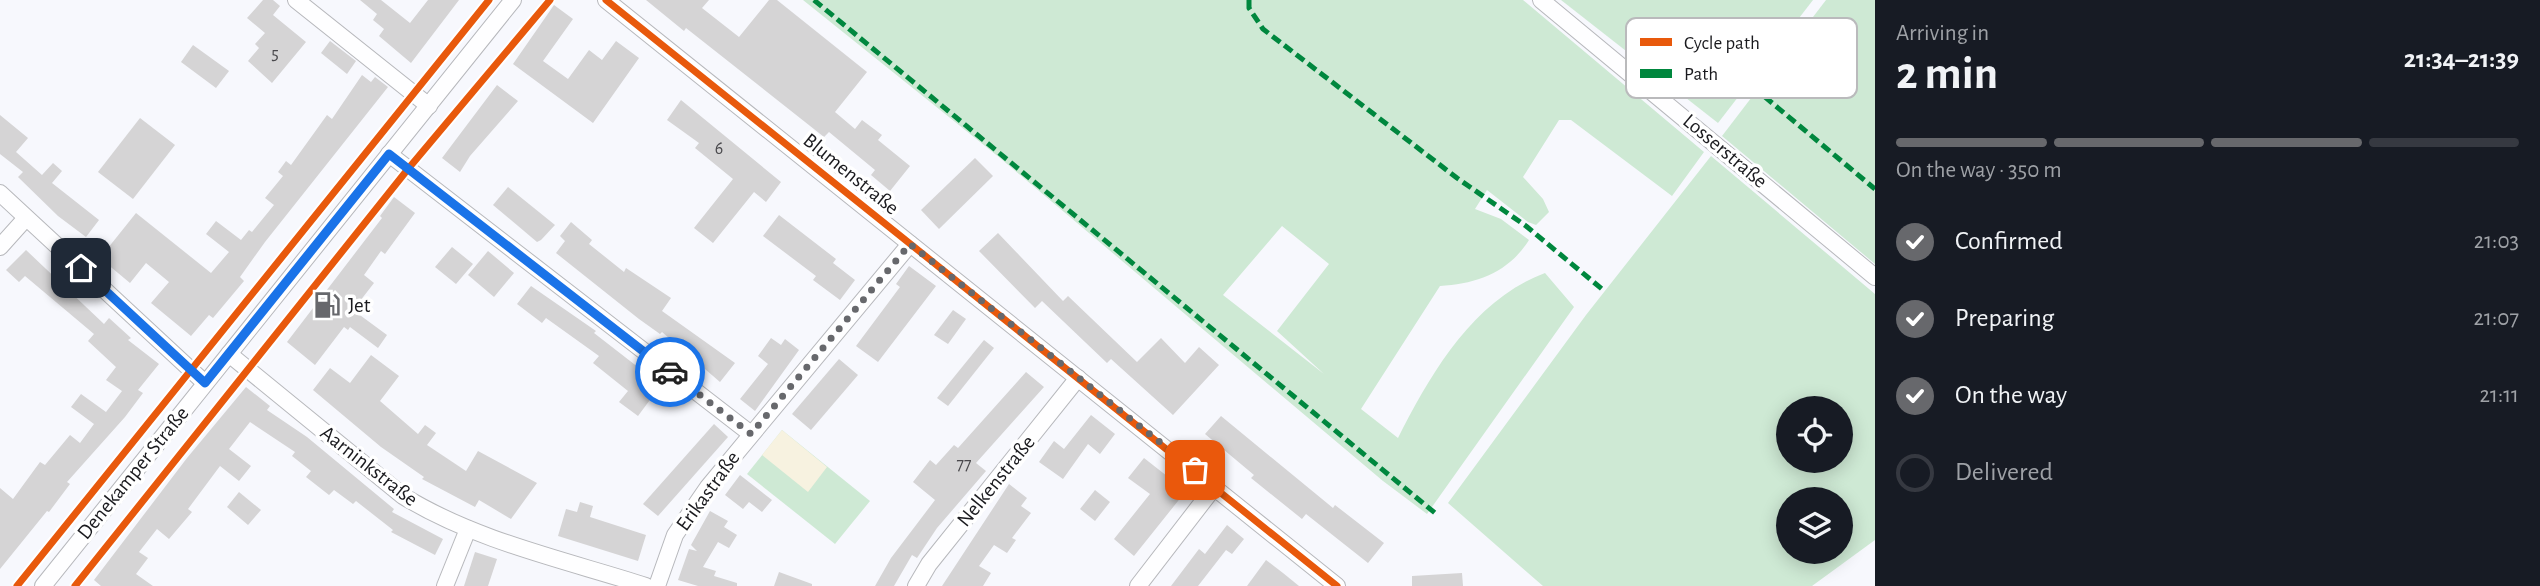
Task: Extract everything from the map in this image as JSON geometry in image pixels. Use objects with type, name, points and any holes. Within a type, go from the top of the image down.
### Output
[{"type":"street","points":[[296,0],[429,106]]},
{"type":"street","name":"Denekamper Straße","points":[[43,586],[513,0]]},
{"type":"street","name":"Blumenstraße","points":[[606,0],[1337,586]]},
{"type":"street","name":"Losserstraße","points":[[1541,0],[1626,70]]},
{"type":"street","name":"Losserstraße","points":[[1659,98],[1875,277]]},
{"type":"street","points":[[389,154],[751,434]]},
{"type":"street","points":[[0,193],[205,383]]},
{"type":"street","points":[[0,247],[26,218]]},
{"type":"street","name":"Erikastraße","points":[[657,586],[664,560],[686,518],[751,434],[910,244]]},
{"type":"street","name":"Aarninkstraße","points":[[229,354],[403,496],[468,529],[646,586]]},
{"type":"street","name":"Nelkenstraße","points":[[916,586],[929,564],[1078,378]]},
{"type":"street","points":[[1138,586],[1215,486]]},
{"type":"street","points":[[445,586],[468,529]]},
{"type":"green space","points":[[803,0],[1523,0],[1626,86],[1626,98],[1640,98],[1704,152],[1672,196],[1571,120],[1559,120],[1523,177],[1543,199],[1549,212],[1536,225],[1528,222],[1487,190],[1475,209],[1501,219],[1529,240],[1512,260],[1491,274],[1467,282],[1440,286],[1361,409],[1398,438],[1440,364],[1457,341],[1496,301],[1519,285],[1545,273],[1574,307],[1427,514],[1383,481],[1000,158]],"holes":[[[1282,226],[1329,264],[1277,331],[1324,374],[1223,295]]]},
{"type":"green space","points":[[1561,0],[1813,0],[1799,18],[1626,18],[1626,51]]},
{"type":"green space","points":[[1826,0],[1875,0],[1875,264],[1722,136],[1751,98],[1857,98],[1857,18],[1812,18]]},
{"type":"green space","points":[[1686,98],[1737,98],[1718,123]]},
{"type":"green space","points":[[1711,156],[1875,294],[1875,540],[1853,556],[1853,487],[1776,487],[1776,564],[1842,564],[1812,586],[1543,586],[1448,503],[1586,315]]},
{"type":"green space","points":[[782,430],[870,501],[835,544],[747,474]]},
{"type":"sand","points":[[782,430],[827,467],[808,492],[762,455]]},
{"type":"building","points":[[263,0],[273,0],[280,6],[273,15],[306,42],[272,83],[248,61],[259,48],[255,44],[265,33],[247,18]]},
{"type":"building","points":[[360,0],[381,0],[410,23],[428,0],[459,0],[411,63],[379,36],[384,29],[373,20],[377,14]]},
{"type":"building","points":[[646,0],[709,0],[702,8],[739,37],[769,0],[777,0],[867,72],[835,112],[855,129],[862,120],[882,135],[878,140],[910,166],[890,191],[871,175],[875,170],[829,132],[824,137],[686,28],[684,31]]},
{"type":"building","points":[[554,5],[573,19],[543,61],[568,79],[589,50],[602,60],[616,41],[639,58],[593,123],[513,64]]},
{"type":"building","points":[[330,41],[356,61],[347,74],[321,53]]},
{"type":"building","points":[[193,45],[229,71],[216,88],[181,62]]},
{"type":"building","points":[[362,75],[371,82],[375,77],[388,87],[265,242],[240,277],[244,281],[213,318],[209,315],[191,336],[151,303],[169,282],[146,263],[130,283],[100,258],[136,213],[211,273],[229,252],[206,234],[216,221],[241,240],[249,230],[252,232],[274,205],[265,198],[283,176],[278,172],[286,161],[291,165],[327,115],[332,119]]},
{"type":"building","points":[[497,85],[518,101],[470,156],[460,172],[442,158]]},
{"type":"building","points":[[681,100],[781,182],[766,202],[754,192],[713,243],[694,228],[733,179],[695,148],[699,143],[667,120]]},
{"type":"building","points":[[0,115],[28,138],[16,152],[42,175],[53,163],[62,171],[52,183],[99,220],[86,237],[58,216],[18,177],[23,172],[0,154]]},
{"type":"building","points":[[140,118],[175,145],[133,199],[98,172]]},
{"type":"building","points":[[975,158],[993,176],[939,229],[921,210]]},
{"type":"building","points":[[508,187],[555,225],[541,240],[537,242],[493,205]]},
{"type":"building","points":[[394,197],[415,213],[385,254],[381,251],[364,275],[374,283],[353,310],[387,335],[378,348],[350,327],[348,330],[344,327],[315,365],[287,342],[382,218],[380,216]]},
{"type":"building","points":[[779,215],[836,259],[833,263],[855,280],[840,300],[813,280],[816,276],[763,236]]},
{"type":"building","points":[[571,222],[592,240],[589,244],[624,272],[626,268],[671,298],[662,311],[735,363],[720,382],[662,332],[660,334],[639,319],[556,253],[565,241],[560,236]]},
{"type":"building","points":[[998,233],[1063,301],[1068,296],[1137,362],[1161,338],[1185,363],[1199,347],[1219,365],[1173,415],[1111,359],[1107,363],[1042,301],[1035,308],[979,251]]},
{"type":"building","points":[[452,247],[473,264],[456,284],[435,267]]},
{"type":"building","points":[[26,250],[104,324],[109,318],[131,338],[128,340],[159,364],[138,390],[143,393],[125,417],[67,482],[70,484],[49,512],[47,511],[0,569],[0,488],[13,499],[40,462],[45,465],[70,435],[80,443],[94,424],[71,407],[81,394],[106,412],[122,391],[106,380],[116,367],[88,341],[94,334],[25,276],[19,282],[6,270]]},
{"type":"building","points":[[488,251],[514,273],[494,297],[468,275]]},
{"type":"building","points":[[909,266],[936,286],[878,362],[856,346],[900,287],[896,284]]},
{"type":"building","points":[[531,286],[596,331],[594,333],[661,385],[638,416],[619,402],[628,391],[593,363],[599,356],[546,318],[542,323],[517,304]]},
{"type":"building","points":[[953,310],[966,319],[948,344],[934,335]]},
{"type":"building","points":[[771,338],[781,345],[785,339],[799,350],[755,411],[740,399],[768,364],[758,356]]},
{"type":"building","points":[[984,340],[994,348],[948,406],[937,398]]},
{"type":"building","points":[[371,355],[399,376],[380,401],[418,434],[425,425],[436,433],[427,445],[466,471],[478,451],[537,483],[511,519],[479,500],[475,507],[422,479],[424,477],[381,447],[313,390],[330,368],[350,383]]},
{"type":"building","points":[[839,359],[858,375],[811,430],[792,414]]},
{"type":"building","points":[[1026,372],[1044,387],[976,463],[986,471],[937,528],[917,558],[912,555],[894,586],[875,586],[891,558],[935,500],[913,482],[930,460],[936,465],[954,445],[958,448]]},
{"type":"building","points":[[246,387],[270,406],[267,410],[307,437],[394,509],[392,512],[443,539],[435,555],[391,532],[393,530],[356,501],[353,504],[334,490],[329,495],[306,477],[311,471],[292,456],[295,452],[250,422],[229,449],[251,466],[239,481],[220,466],[188,509],[192,512],[169,539],[157,529],[139,552],[148,558],[136,574],[153,586],[101,586],[94,580],[187,458]]},
{"type":"building","points":[[1091,415],[1115,434],[1100,454],[1088,444],[1063,479],[1039,462],[1054,441],[1064,449]]},
{"type":"building","points":[[1221,416],[1333,508],[1335,505],[1384,543],[1368,563],[1306,514],[1302,519],[1251,478],[1254,475],[1205,434]]},
{"type":"building","points":[[714,424],[728,437],[658,516],[643,504]]},
{"type":"building","points":[[1144,458],[1186,491],[1134,556],[1114,539],[1150,494],[1128,478]]},
{"type":"building","points":[[740,475],[772,500],[762,512],[749,502],[743,509],[725,495]]},
{"type":"building","points":[[1009,484],[1027,498],[1021,506],[1031,513],[1012,538],[1016,540],[1007,553],[994,545],[979,566],[991,573],[983,586],[942,586]]},
{"type":"building","points":[[1095,490],[1110,502],[1095,521],[1080,509]]},
{"type":"building","points":[[239,492],[261,510],[248,525],[227,507]]},
{"type":"building","points":[[580,502],[593,506],[590,517],[646,535],[638,561],[558,536],[566,509],[577,512]]},
{"type":"building","points":[[710,511],[728,521],[724,527],[737,535],[729,548],[718,542],[703,567],[716,571],[714,576],[737,583],[737,586],[698,586],[678,580],[689,549],[697,551],[691,545]]},
{"type":"building","points":[[1227,525],[1244,539],[1232,554],[1226,550],[1198,586],[1171,586],[1199,549],[1205,554]]},
{"type":"building","points":[[475,552],[497,559],[488,586],[464,586]]},
{"type":"building","points":[[1266,560],[1283,573],[1299,586],[1247,586]]},
{"type":"building","points":[[779,572],[812,584],[812,586],[774,586]]},
{"type":"building","points":[[1462,573],[1463,586],[1412,586],[1412,576]]},
{"type":"marked path","points":[[814,0],[1435,513]]},
{"type":"marked path","points":[[1249,0],[1249,8],[1263,29],[1457,178],[1526,226],[1602,289]]},
{"type":"marked path","points":[[1766,98],[1875,189]]},
{"type":"cycle path","points":[[17,586],[489,0]]},
{"type":"cycle path","points":[[75,586],[408,169],[550,0]]},
{"type":"cycle path","points":[[606,0],[1337,586]]},
{"type":"way so far","points":[[670,372],[751,434],[910,244],[1195,470]]},
{"type":"place","name":"Jet","points":[[327,305]]},
{"type":"route","points":[[81,268],[205,383],[389,154],[670,372]]}]
